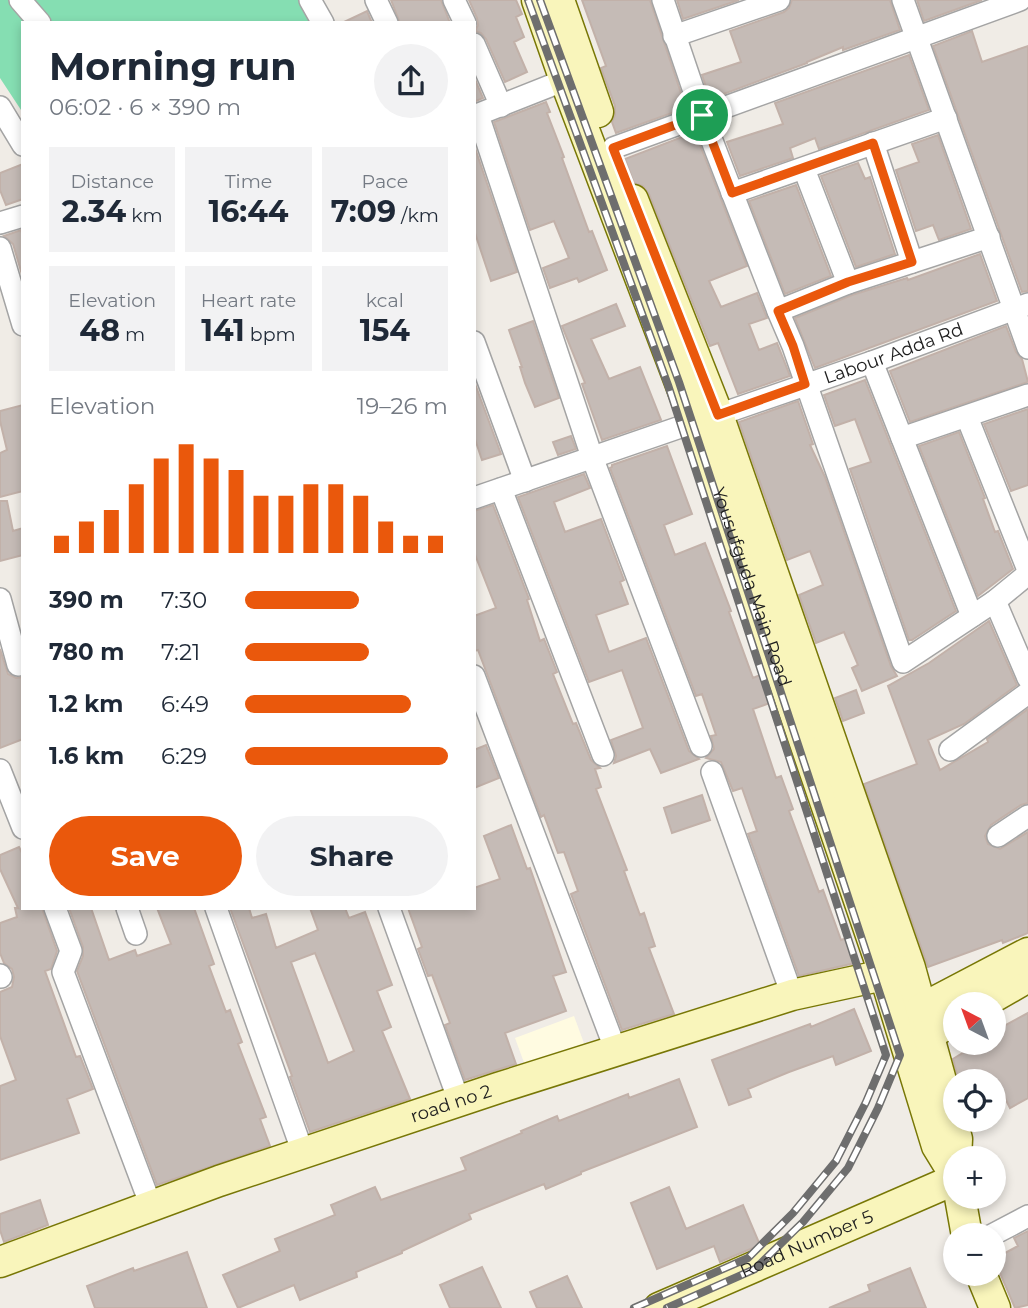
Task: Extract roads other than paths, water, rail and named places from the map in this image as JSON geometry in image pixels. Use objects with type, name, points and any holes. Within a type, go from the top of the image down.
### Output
[{"type":"main road","name":"Yousufguda Main Road","points":[[537,0],[565,80],[706,418]]},
{"type":"main road","name":"Yousufguda Main Road","points":[[559,0],[613,148],[897,972],[937,1146],[943,1156]]},
{"type":"main road","points":[[925,1022],[1028,953]]},
{"type":"main road","name":"road no 2","points":[[0,1262],[151,1206],[459,1101],[792,995],[897,972]]},
{"type":"main road","points":[[897,972],[925,1022],[957,1146]]},
{"type":"main road","points":[[1002,992],[1028,977]]},
{"type":"main road","points":[[925,1022],[943,1020]]},
{"type":"main road","name":"Road Number 5","points":[[659,1308],[943,1184]]},
{"type":"main road","points":[[986,1286],[995,1308]]},
{"type":"street","points":[[20,0],[38,21]]},
{"type":"street","points":[[310,0],[322,21]]},
{"type":"street","points":[[376,0],[386,21]]},
{"type":"street","points":[[454,0],[464,21]]},
{"type":"street","points":[[663,0],[702,115],[793,346],[903,663],[995,601],[1028,572],[967,417]]},
{"type":"street","points":[[674,36],[779,0]]},
{"type":"street","points":[[903,0],[989,237],[1021,306],[1028,348]]},
{"type":"street","points":[[613,148],[1020,0]]},
{"type":"street","points":[[1025,0],[1028,8]]},
{"type":"street","points":[[476,49],[501,106]]},
{"type":"street","points":[[565,80],[476,115],[592,457],[701,746]]},
{"type":"street","points":[[0,107],[21,142]]},
{"type":"street","points":[[732,193],[946,118]]},
{"type":"street","points":[[873,143],[912,262]]},
{"type":"street","points":[[804,169],[848,282]]},
{"type":"street","points":[[0,223],[21,217]]},
{"type":"street","points":[[778,311],[848,282],[989,237]]},
{"type":"street","points":[[0,248],[21,318]]},
{"type":"street","name":"Labour Adda Rd","points":[[476,497],[872,362],[1021,306]]},
{"type":"street","points":[[476,347],[525,481]]},
{"type":"street","points":[[872,362],[972,616]]},
{"type":"street","points":[[902,438],[1028,395]]},
{"type":"street","points":[[501,489],[603,755]]},
{"type":"street","points":[[0,599],[13,666]]},
{"type":"street","points":[[995,601],[1028,678]]},
{"type":"street","points":[[476,681],[617,1051]]},
{"type":"street","points":[[950,750],[1028,693]]},
{"type":"street","points":[[0,770],[21,823]]},
{"type":"street","points":[[712,772],[792,995]]},
{"type":"street","points":[[998,836],[1028,816]]},
{"type":"street","points":[[55,910],[71,951],[63,972],[151,1206]]},
{"type":"street","points":[[128,910],[136,934]]},
{"type":"street","points":[[217,910],[303,1153]]},
{"type":"street","points":[[390,910],[459,1101]]},
{"type":"street","points":[[1006,1228],[1028,1216]]},
{"type":"railway","points":[[528,0],[668,385],[886,1055],[836,1161],[793,1213],[748,1258],[634,1308]]},
{"type":"railway","points":[[540,0],[679,382],[900,1055],[878,1108],[848,1168],[803,1222],[755,1269],[667,1308]]}]
